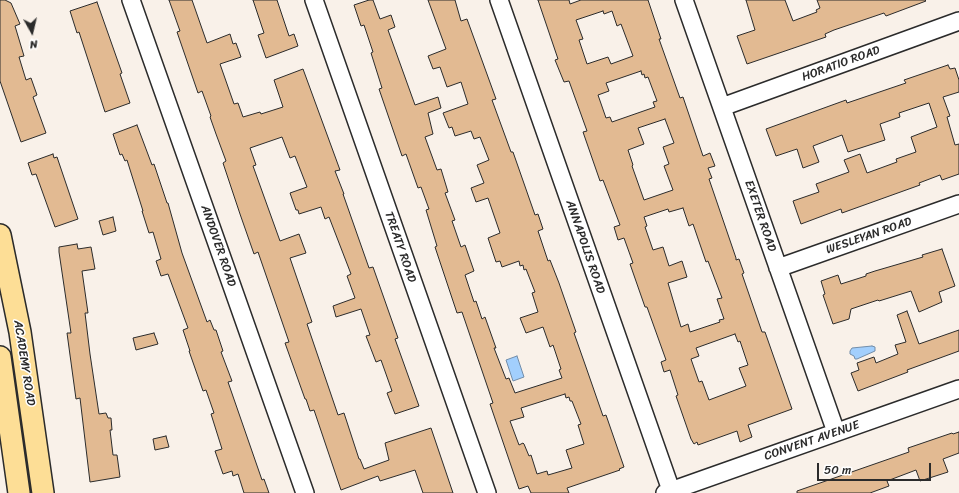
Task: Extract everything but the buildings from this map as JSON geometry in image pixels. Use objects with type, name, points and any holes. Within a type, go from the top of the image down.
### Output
[{"type":"main road","name":"ACADEMY ROAD","points":[[0,235],[20,332],[44,493]]},
{"type":"main road","name":"ACADEMY ROAD","points":[[0,357],[19,493]]},
{"type":"street","name":"ANDOVER ROAD","points":[[131,0],[305,493]]},
{"type":"street","name":"TREATY ROAD","points":[[314,0],[486,493]]},
{"type":"street","name":"ANNAPOLIS ROAD","points":[[499,0],[669,492]]},
{"type":"street","name":"EXETER ROAD","points":[[684,0],[836,432]]},
{"type":"street","name":"HORATIO ROAD","points":[[722,107],[959,21]]},
{"type":"street","name":"WESLEYAN ROAD","points":[[778,268],[959,204]]},
{"type":"street","name":"CONVENT AVENUE","points":[[669,492],[959,389]]},
{"type":"water","points":[[875,347],[875,351],[857,359],[850,354],[852,348]]},
{"type":"water","points":[[517,356],[524,377],[513,381],[506,360]]}]
